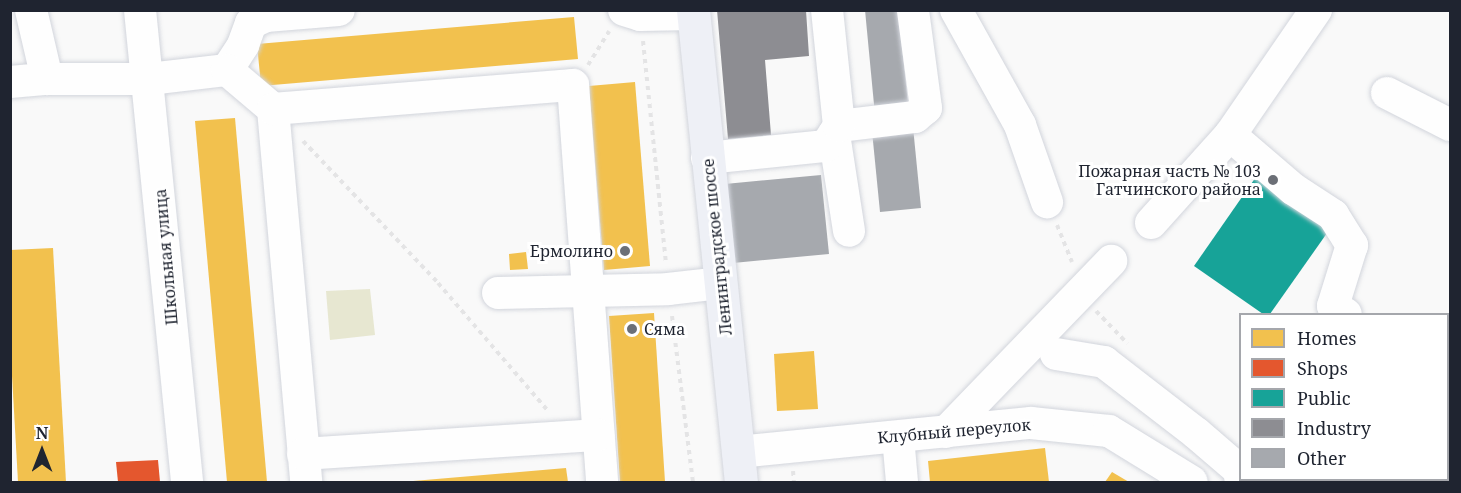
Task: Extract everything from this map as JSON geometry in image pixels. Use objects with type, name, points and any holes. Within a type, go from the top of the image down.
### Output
[{"type":"main road","name":"Ленинградское шоссе","points":[[693,12],[740,467]]},
{"type":"street","points":[[32,10],[47,79]]},
{"type":"street","points":[[227,70],[243,45],[251,23],[266,16],[339,10]]},
{"type":"street","points":[[827,10],[837,130],[849,231]]},
{"type":"street","points":[[707,158],[826,146],[837,130],[915,117],[926,108],[913,10]]},
{"type":"street","points":[[956,10],[1020,125],[1047,202]]},
{"type":"street","points":[[1151,223],[1230,135],[1316,10]]},
{"type":"street","points":[[630,12],[693,12]]},
{"type":"street","name":"Школьная улица","points":[[141,21],[149,78],[188,483]]},
{"type":"street","points":[[10,82],[47,79],[149,78],[227,70],[273,110],[304,468],[598,435]]},
{"type":"street","points":[[273,110],[573,85],[602,483]]},
{"type":"street","points":[[1387,93],[1450,125]]},
{"type":"street","points":[[1230,135],[1293,189],[1333,215],[1352,245],[1334,306],[1343,313]]},
{"type":"street","points":[[945,432],[1111,261]]},
{"type":"street","points":[[498,293],[587,289],[668,289],[720,283]]},
{"type":"street","points":[[1056,354],[1104,362],[1196,433],[1239,470]]},
{"type":"street","name":"Клубный переулок","points":[[740,467],[898,437],[1031,423],[1109,431],[1192,483]]},
{"type":"street","points":[[898,437],[902,483]]},
{"type":"path","points":[[573,85],[630,12]]},
{"type":"path","points":[[630,12],[693,483]]},
{"type":"path","points":[[273,110],[438,283],[554,417]]},
{"type":"green space","points":[[370,289],[375,335],[330,340],[326,291]]},
{"type":"building: Homes","points":[[574,17],[578,59],[261,86],[257,44]]},
{"type":"building: Homes","points":[[635,82],[650,266],[604,270],[589,86]]},
{"type":"building: Homes","points":[[235,118],[267,482],[227,482],[195,121]]},
{"type":"building: Homes","points":[[53,248],[66,482],[18,482],[10,340],[10,250]]},
{"type":"building: Homes","points":[[526,252],[528,269],[510,270],[509,254]]},
{"type":"building: Homes","points":[[654,313],[665,482],[620,482],[609,316]]},
{"type":"building: Homes","points":[[814,351],[818,409],[777,411],[774,354]]},
{"type":"building: Homes","points":[[1045,448],[1049,482],[930,482],[928,461]]},
{"type":"building: Homes","points":[[566,468],[568,482],[413,482],[413,481]]},
{"type":"building: Homes","points":[[1112,472],[1129,482],[1105,482]]},
{"type":"building: Shops","points":[[158,460],[160,482],[118,482],[116,462]]},
{"type":"building: Public","points":[[1258,174],[1332,226],[1271,313],[1262,313],[1194,266]]},
{"type":"building: Industry","points":[[717,10],[806,10],[809,56],[765,60],[771,135],[728,139]]},
{"type":"building: Other","points":[[865,10],[898,10],[909,112],[875,115]]},
{"type":"building: Other","points":[[913,127],[921,208],[880,212],[872,131]]},
{"type":"building: Other","points":[[821,175],[829,254],[733,263],[725,184]]},
{"type":"place","name":"Пожарная часть № 103 Гатчинского района","points":[[1273,180]]},
{"type":"place","name":"Ермолино","points":[[625,251]]},
{"type":"place","name":"Сяма","points":[[632,329]]}]
